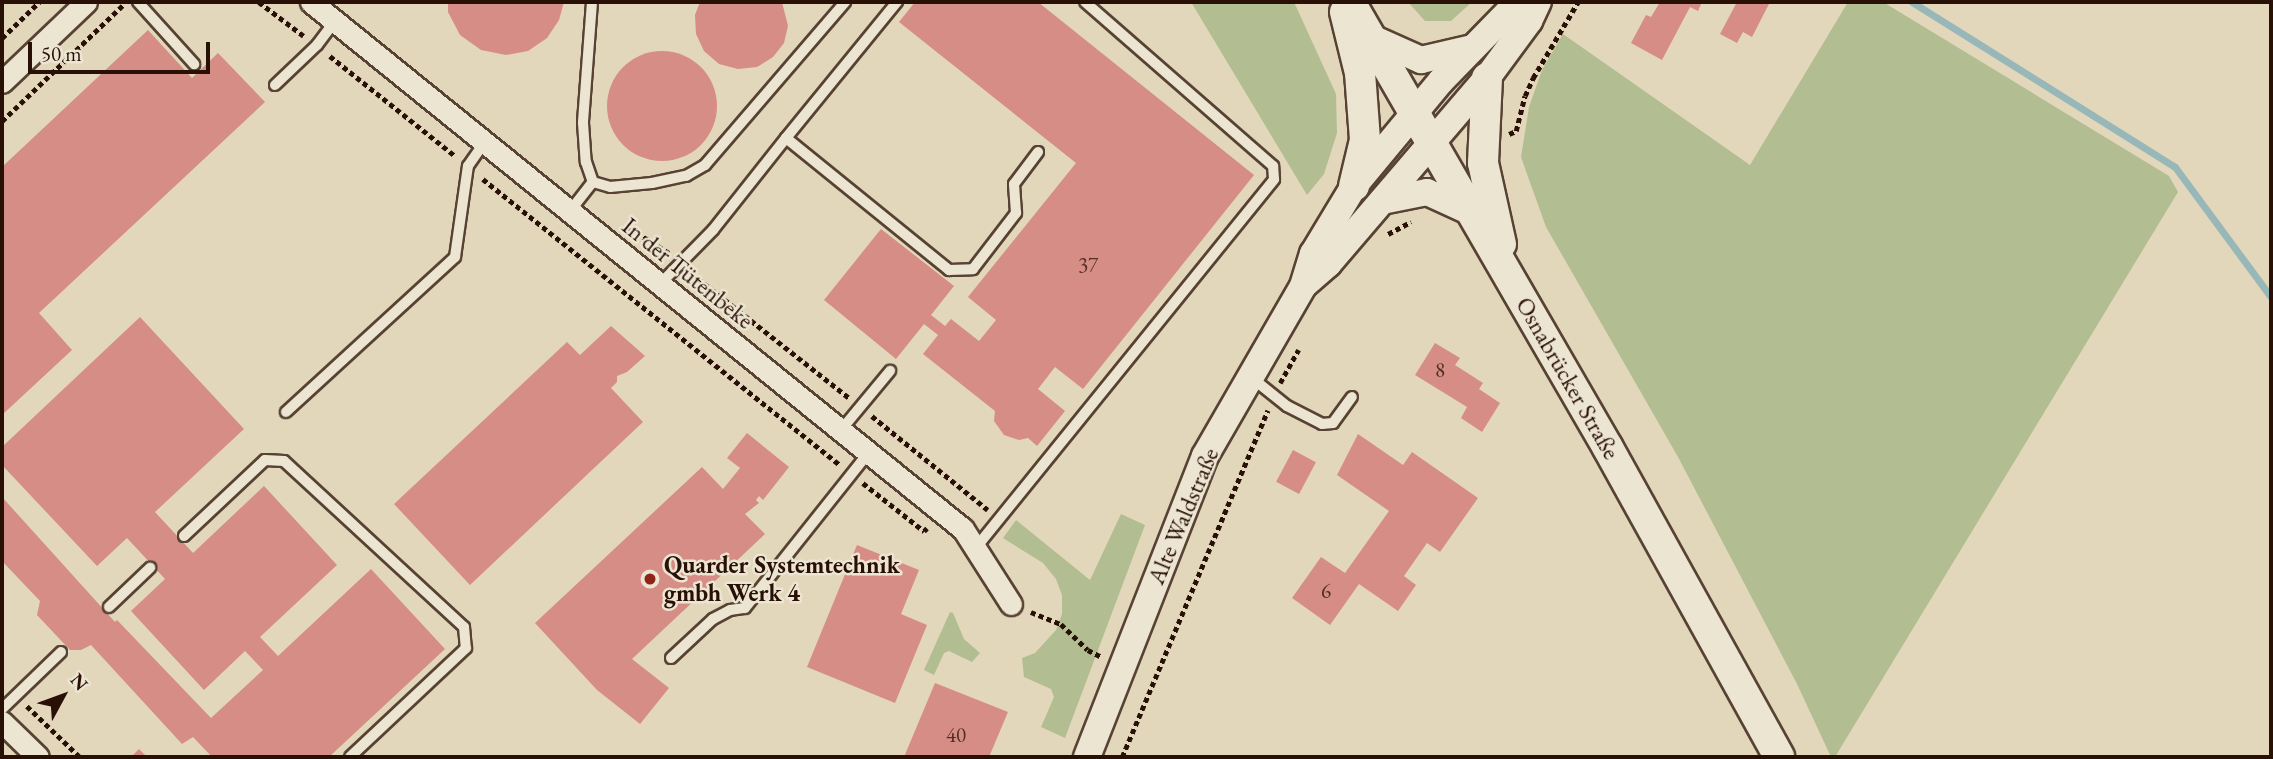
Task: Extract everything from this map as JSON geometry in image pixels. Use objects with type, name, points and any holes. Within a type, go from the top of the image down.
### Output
[{"type":"main road","points":[[1343,2],[1360,73],[1365,140],[1354,186]]},
{"type":"main road","name":"Osnabrücker Straße","points":[[1350,2],[1507,271],[1779,757]]},
{"type":"main road","points":[[1487,78],[1483,163],[1507,271]]},
{"type":"street","points":[[2,82],[86,2]]},
{"type":"street","name":"In der Tütenbeke","points":[[311,2],[963,529],[1010,604]]},
{"type":"street","name":"Alte Waldstraße","points":[[1087,757],[1205,456],[1303,286],[1313,254],[1354,186],[1414,113],[1472,48],[1518,2]]},
{"type":"street","name":"Alte Waldstraße","points":[[1303,286],[1328,264],[1487,78],[1529,21],[1538,2]]},
{"type":"street","points":[[1371,38],[1421,60],[1472,48]]},
{"type":"street","points":[[1382,201],[1427,192],[1473,213]]},
{"type":"street","points":[[2,722],[37,757]]},
{"type":"lane","points":[[138,2],[194,64]]},
{"type":"lane","points":[[592,2],[583,123],[586,162],[593,182]]},
{"type":"lane","points":[[593,182],[610,187],[652,183],[686,176],[705,165],[845,2]]},
{"type":"lane","points":[[660,284],[713,230],[897,2]]},
{"type":"lane","points":[[974,550],[1274,179],[1273,166],[1085,2]]},
{"type":"lane","points":[[275,85],[317,45],[335,21]]},
{"type":"lane","points":[[786,138],[949,270],[973,269],[1016,213],[1014,184],[1038,152]]},
{"type":"lane","points":[[286,412],[455,257],[468,166],[485,142]]},
{"type":"lane","points":[[570,211],[593,182]]},
{"type":"lane","points":[[841,430],[890,371]]},
{"type":"lane","points":[[1250,376],[1287,406],[1322,424],[1333,424],[1352,397]]},
{"type":"lane","points":[[671,658],[713,619],[730,610],[745,608],[869,452]]},
{"type":"lane","points":[[184,536],[265,460],[284,461],[464,627],[467,648],[350,757]]},
{"type":"lane","points":[[109,607],[150,568]]},
{"type":"lane","points":[[2,709],[61,652]]},
{"type":"path","points":[[2,37],[38,2]]},
{"type":"path","points":[[2,121],[128,2]]},
{"type":"path","points":[[259,2],[317,45],[924,531],[961,488]]},
{"type":"path","points":[[1483,132],[1509,134],[1516,131],[1525,96],[1578,2]]},
{"type":"path","points":[[1379,241],[1411,222],[1427,192]]},
{"type":"path","points":[[1122,757],[1260,436],[1273,394],[1305,338]]},
{"type":"path","points":[[1010,604],[1061,624],[1088,650],[1122,667]]},
{"type":"path","points":[[16,695],[80,757]]},
{"type":"green space","points":[[1191,2],[1294,2],[1336,94],[1337,133],[1324,174],[1307,195]]},
{"type":"green space","points":[[1408,2],[1472,2],[1451,21],[1425,21]]},
{"type":"green space","points":[[1848,2],[1883,2],[2169,176],[2178,192],[1835,757],[1831,757],[1797,684],[1678,457],[1546,227],[1521,157],[1529,107],[1542,70],[1563,34],[1750,165]]},
{"type":"green space","points":[[1121,514],[1145,525],[1065,738],[1041,727],[1054,697],[1051,689],[1024,677],[1022,658],[1035,653],[1056,630],[1062,614],[1062,595],[1056,579],[1043,563],[1003,538],[1016,520],[1090,580]]},
{"type":"green space","points":[[950,612],[953,613],[964,639],[980,653],[972,662],[949,651],[944,653],[934,675],[924,670]]},
{"type":"building","points":[[448,2],[564,2],[559,20],[547,38],[528,51],[506,55],[481,50],[460,35],[448,12]]},
{"type":"building","points":[[700,2],[782,2],[788,26],[784,43],[773,57],[757,67],[738,69],[719,64],[704,51],[696,34],[695,15]]},
{"type":"building","points":[[915,2],[1038,2],[1254,175],[1083,389],[1055,367],[1038,389],[1065,411],[1037,446],[1028,438],[1019,440],[1004,435],[994,421],[995,411],[923,354],[938,335],[924,324],[896,359],[824,300],[881,229],[954,286],[931,315],[945,326],[951,319],[979,341],[996,320],[968,297],[1076,163],[899,22]]},
{"type":"building","points":[[1660,2],[1702,2],[1698,11],[1690,7],[1662,60],[1631,43],[1646,15],[1651,17]]},
{"type":"building","points":[[1737,2],[1770,2],[1752,37],[1743,32],[1737,43],[1720,34]]},
{"type":"building","points":[[148,30],[192,78],[218,53],[265,102],[39,313],[72,350],[2,415],[2,167]]},
{"type":"building","points":[[662,51],[683,55],[701,67],[713,85],[717,106],[713,127],[701,145],[683,157],[662,161],[641,157],[623,145],[611,127],[607,106],[611,85],[623,67],[641,55]]},
{"type":"building","points":[[140,317],[244,429],[155,512],[193,553],[264,486],[337,565],[260,637],[278,656],[371,569],[445,649],[329,757],[212,757],[193,737],[182,744],[91,645],[81,650],[70,650],[37,615],[40,601],[2,561],[2,497],[115,622],[117,620],[211,718],[263,670],[245,651],[204,690],[131,611],[165,579],[127,538],[97,566],[2,465],[2,447]]},
{"type":"building","points":[[611,326],[645,356],[627,372],[617,376],[617,382],[611,388],[643,422],[470,585],[394,504],[567,342],[580,355]]},
{"type":"building","points":[[1435,343],[1460,358],[1455,365],[1483,383],[1479,389],[1500,403],[1482,432],[1461,418],[1467,407],[1415,375]]},
{"type":"building","name":"Quarder Systemtechnik gmbh Werk 4","points":[[747,433],[789,467],[763,500],[759,496],[756,500],[759,503],[745,514],[765,534],[632,659],[669,688],[640,724],[597,690],[535,623],[702,467],[723,489],[740,468],[727,458]]},
{"type":"building","points":[[1358,434],[1403,465],[1412,452],[1478,498],[1440,552],[1427,543],[1404,576],[1416,585],[1398,611],[1359,584],[1330,625],[1292,598],[1321,557],[1345,573],[1389,511],[1337,475]]},
{"type":"building","points":[[1293,450],[1316,462],[1299,494],[1276,482]]},
{"type":"building","points":[[857,545],[919,570],[901,614],[927,625],[895,703],[807,667]]},
{"type":"building","points":[[935,683],[1008,712],[989,757],[904,757]]},
{"type":"building","points":[[139,749],[147,757],[131,757]]},
{"type":"waterway","points":[[1912,2],[2175,167],[2271,297]]},
{"type":"place","name":"Quarder Systemtechnik gmbh Werk 4","points":[[650,579]]}]
